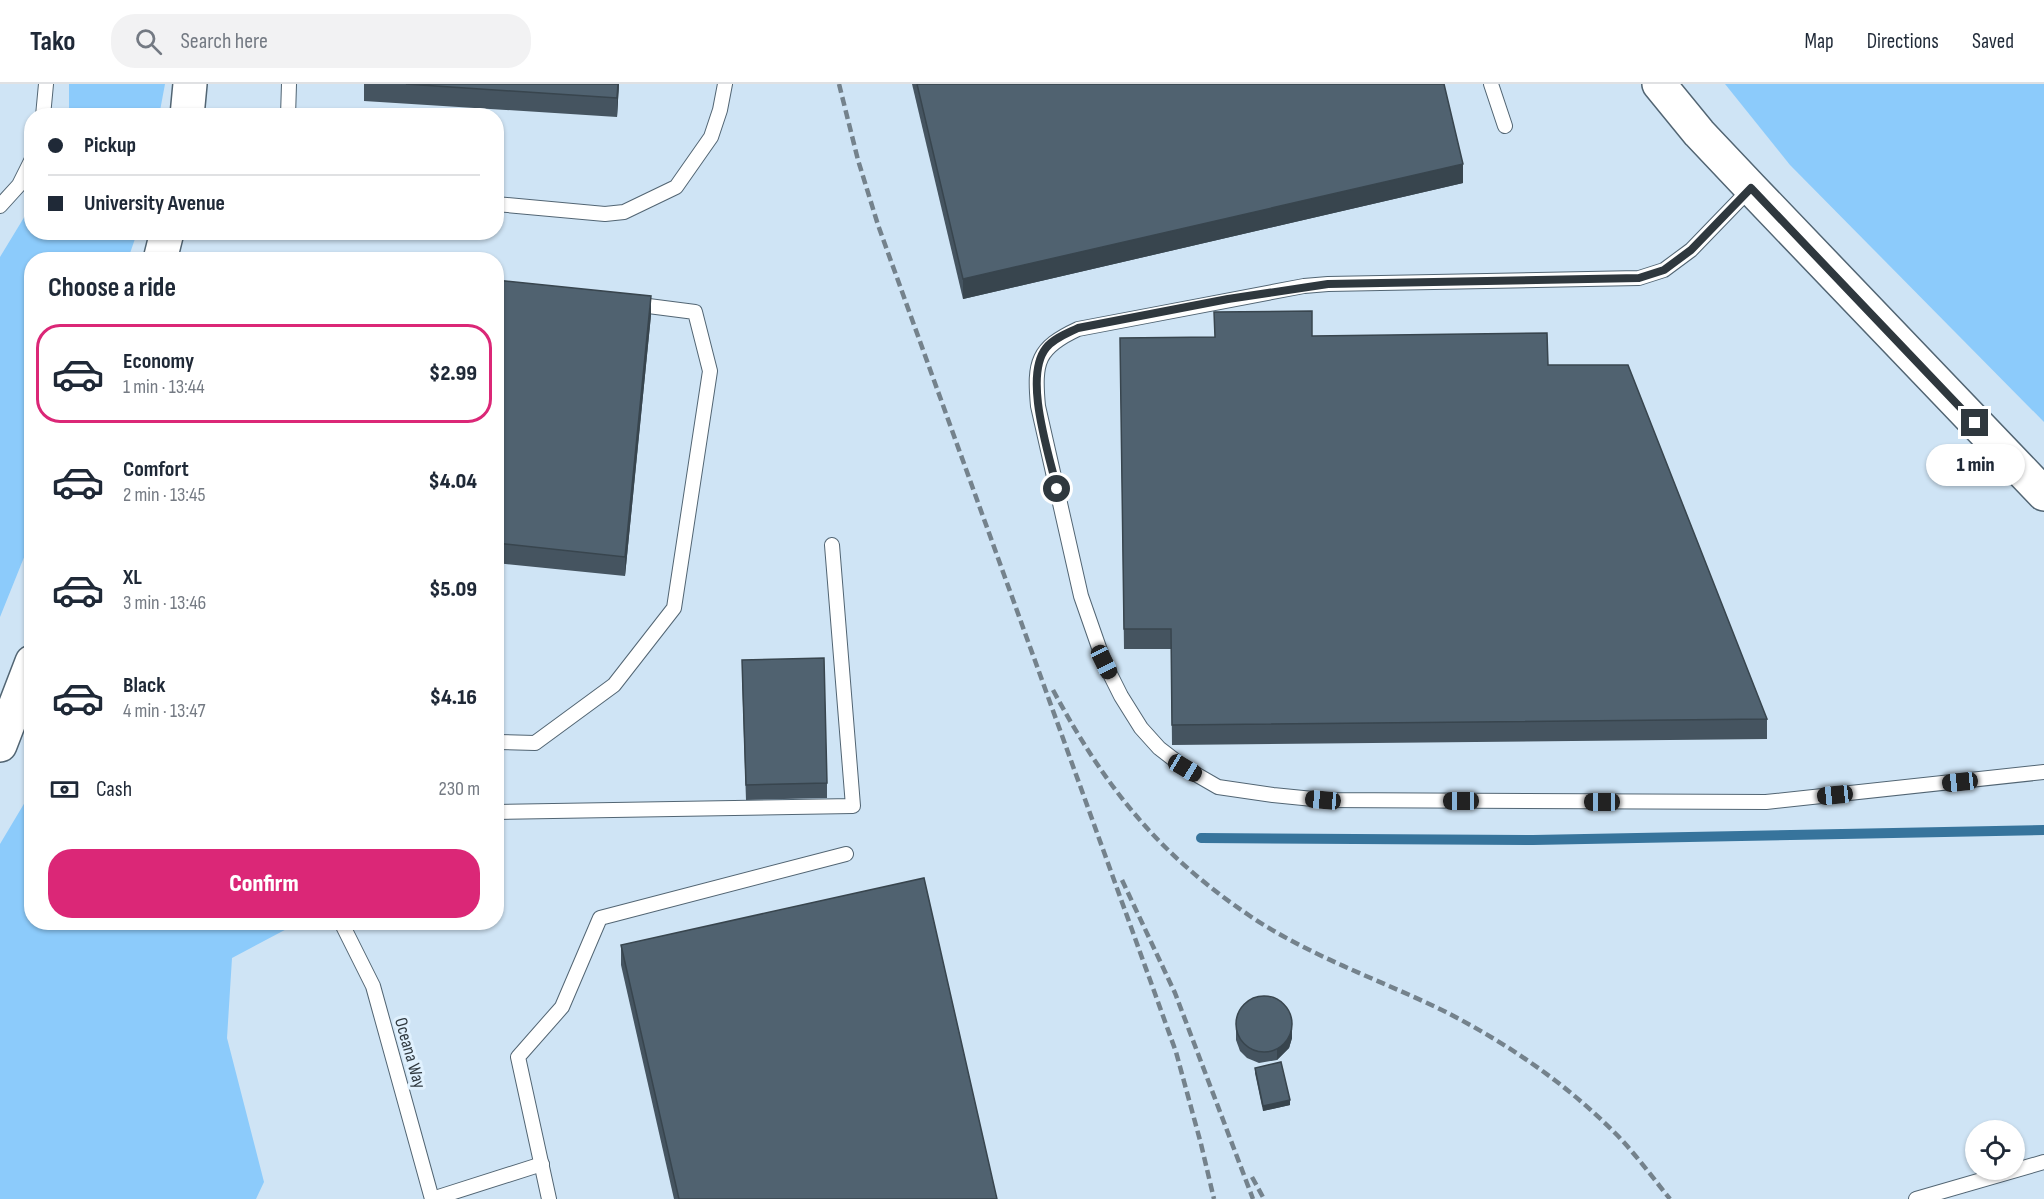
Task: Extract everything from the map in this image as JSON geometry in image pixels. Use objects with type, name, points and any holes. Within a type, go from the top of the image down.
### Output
[{"type":"main road","points":[[188,108],[190,84]]},
{"type":"main road","points":[[1659,84],[1699,134],[2044,494]]},
{"type":"main road","points":[[0,745],[24,683]]},
{"type":"lane","points":[[44,108],[46,84]]},
{"type":"lane","points":[[288,108],[290,84]]},
{"type":"lane","points":[[504,205],[604,214],[624,212],[676,187],[711,137],[720,110],[725,84]]},
{"type":"lane","points":[[1491,84],[1505,126]]},
{"type":"lane","points":[[0,206],[19,185],[24,175]]},
{"type":"lane","points":[[1751,188],[1691,250],[1664,270],[1639,278],[1304,286],[1078,328],[1047,347],[1036,377],[1038,406],[1081,596],[1104,662],[1121,696],[1141,728],[1159,748],[1185,768],[1218,787],[1323,800],[1766,802],[2044,772]]},
{"type":"lane","points":[[504,742],[535,743],[614,685],[674,608],[710,371],[695,312],[625,303]]},
{"type":"lane","points":[[504,812],[853,806],[832,545]]},
{"type":"lane","points":[[549,1199],[518,1057],[562,1007],[600,918],[846,854]]},
{"type":"lane","name":"Oceana Way","points":[[345,930],[373,986],[432,1199]]},
{"type":"lane","points":[[1916,1199],[2044,1162]]},
{"type":"lane","points":[[432,1199],[542,1164]]},
{"type":"shaded area","points":[[69,84],[165,84],[160,108],[69,108]]},
{"type":"shaded area","points":[[1725,84],[2044,84],[2044,422],[1790,165]]},
{"type":"shaded area","points":[[24,218],[24,240],[135,240],[130,252],[24,252],[24,557],[0,617],[0,257]]},
{"type":"shaded area","points":[[24,804],[24,930],[285,930],[232,958],[227,1038],[264,1182],[256,1199],[0,1199],[0,844]]},
{"type":"building","points":[[406,84],[618,84],[617,98]]},
{"type":"building","points":[[917,84],[1444,84],[1463,164],[963,279]]},
{"type":"building","points":[[504,281],[651,296],[625,557],[504,544]]},
{"type":"building","points":[[1312,311],[1312,336],[1547,333],[1548,365],[1628,365],[1767,719],[1172,725],[1171,629],[1124,629],[1120,338],[1215,337],[1214,312]]},
{"type":"building","points":[[824,658],[827,783],[746,785],[742,660]]},
{"type":"building","points":[[924,878],[997,1199],[679,1199],[621,945]]},
{"type":"building","points":[[1264,996],[1275,998],[1284,1004],[1290,1013],[1292,1024],[1290,1035],[1284,1044],[1275,1050],[1264,1052],[1253,1050],[1244,1044],[1238,1035],[1236,1024],[1238,1013],[1244,1004],[1253,998]]},
{"type":"building","points":[[1281,1062],[1290,1100],[1263,1106],[1255,1068]]},
{"type":"waterway","points":[[1201,838],[1533,840],[2044,830]]},
{"type":"railway","points":[[839,84],[858,160],[878,225],[1176,1052],[1214,1199]]},
{"type":"railway","points":[[1053,690],[1093,758],[1136,816],[1161,843],[1217,892],[1273,931],[1297,944],[1446,1012],[1515,1052],[1599,1117],[1638,1159],[1670,1199]]},
{"type":"railway","points":[[1122,880],[1175,993],[1253,1199]]},
{"type":"railway","points":[[1252,1177],[1264,1199]]},
{"type":"route","points":[[1057,489],[1038,406],[1036,377],[1047,347],[1078,328],[1304,286],[1639,278],[1664,270],[1691,250],[1751,188],[1975,423]]}]
